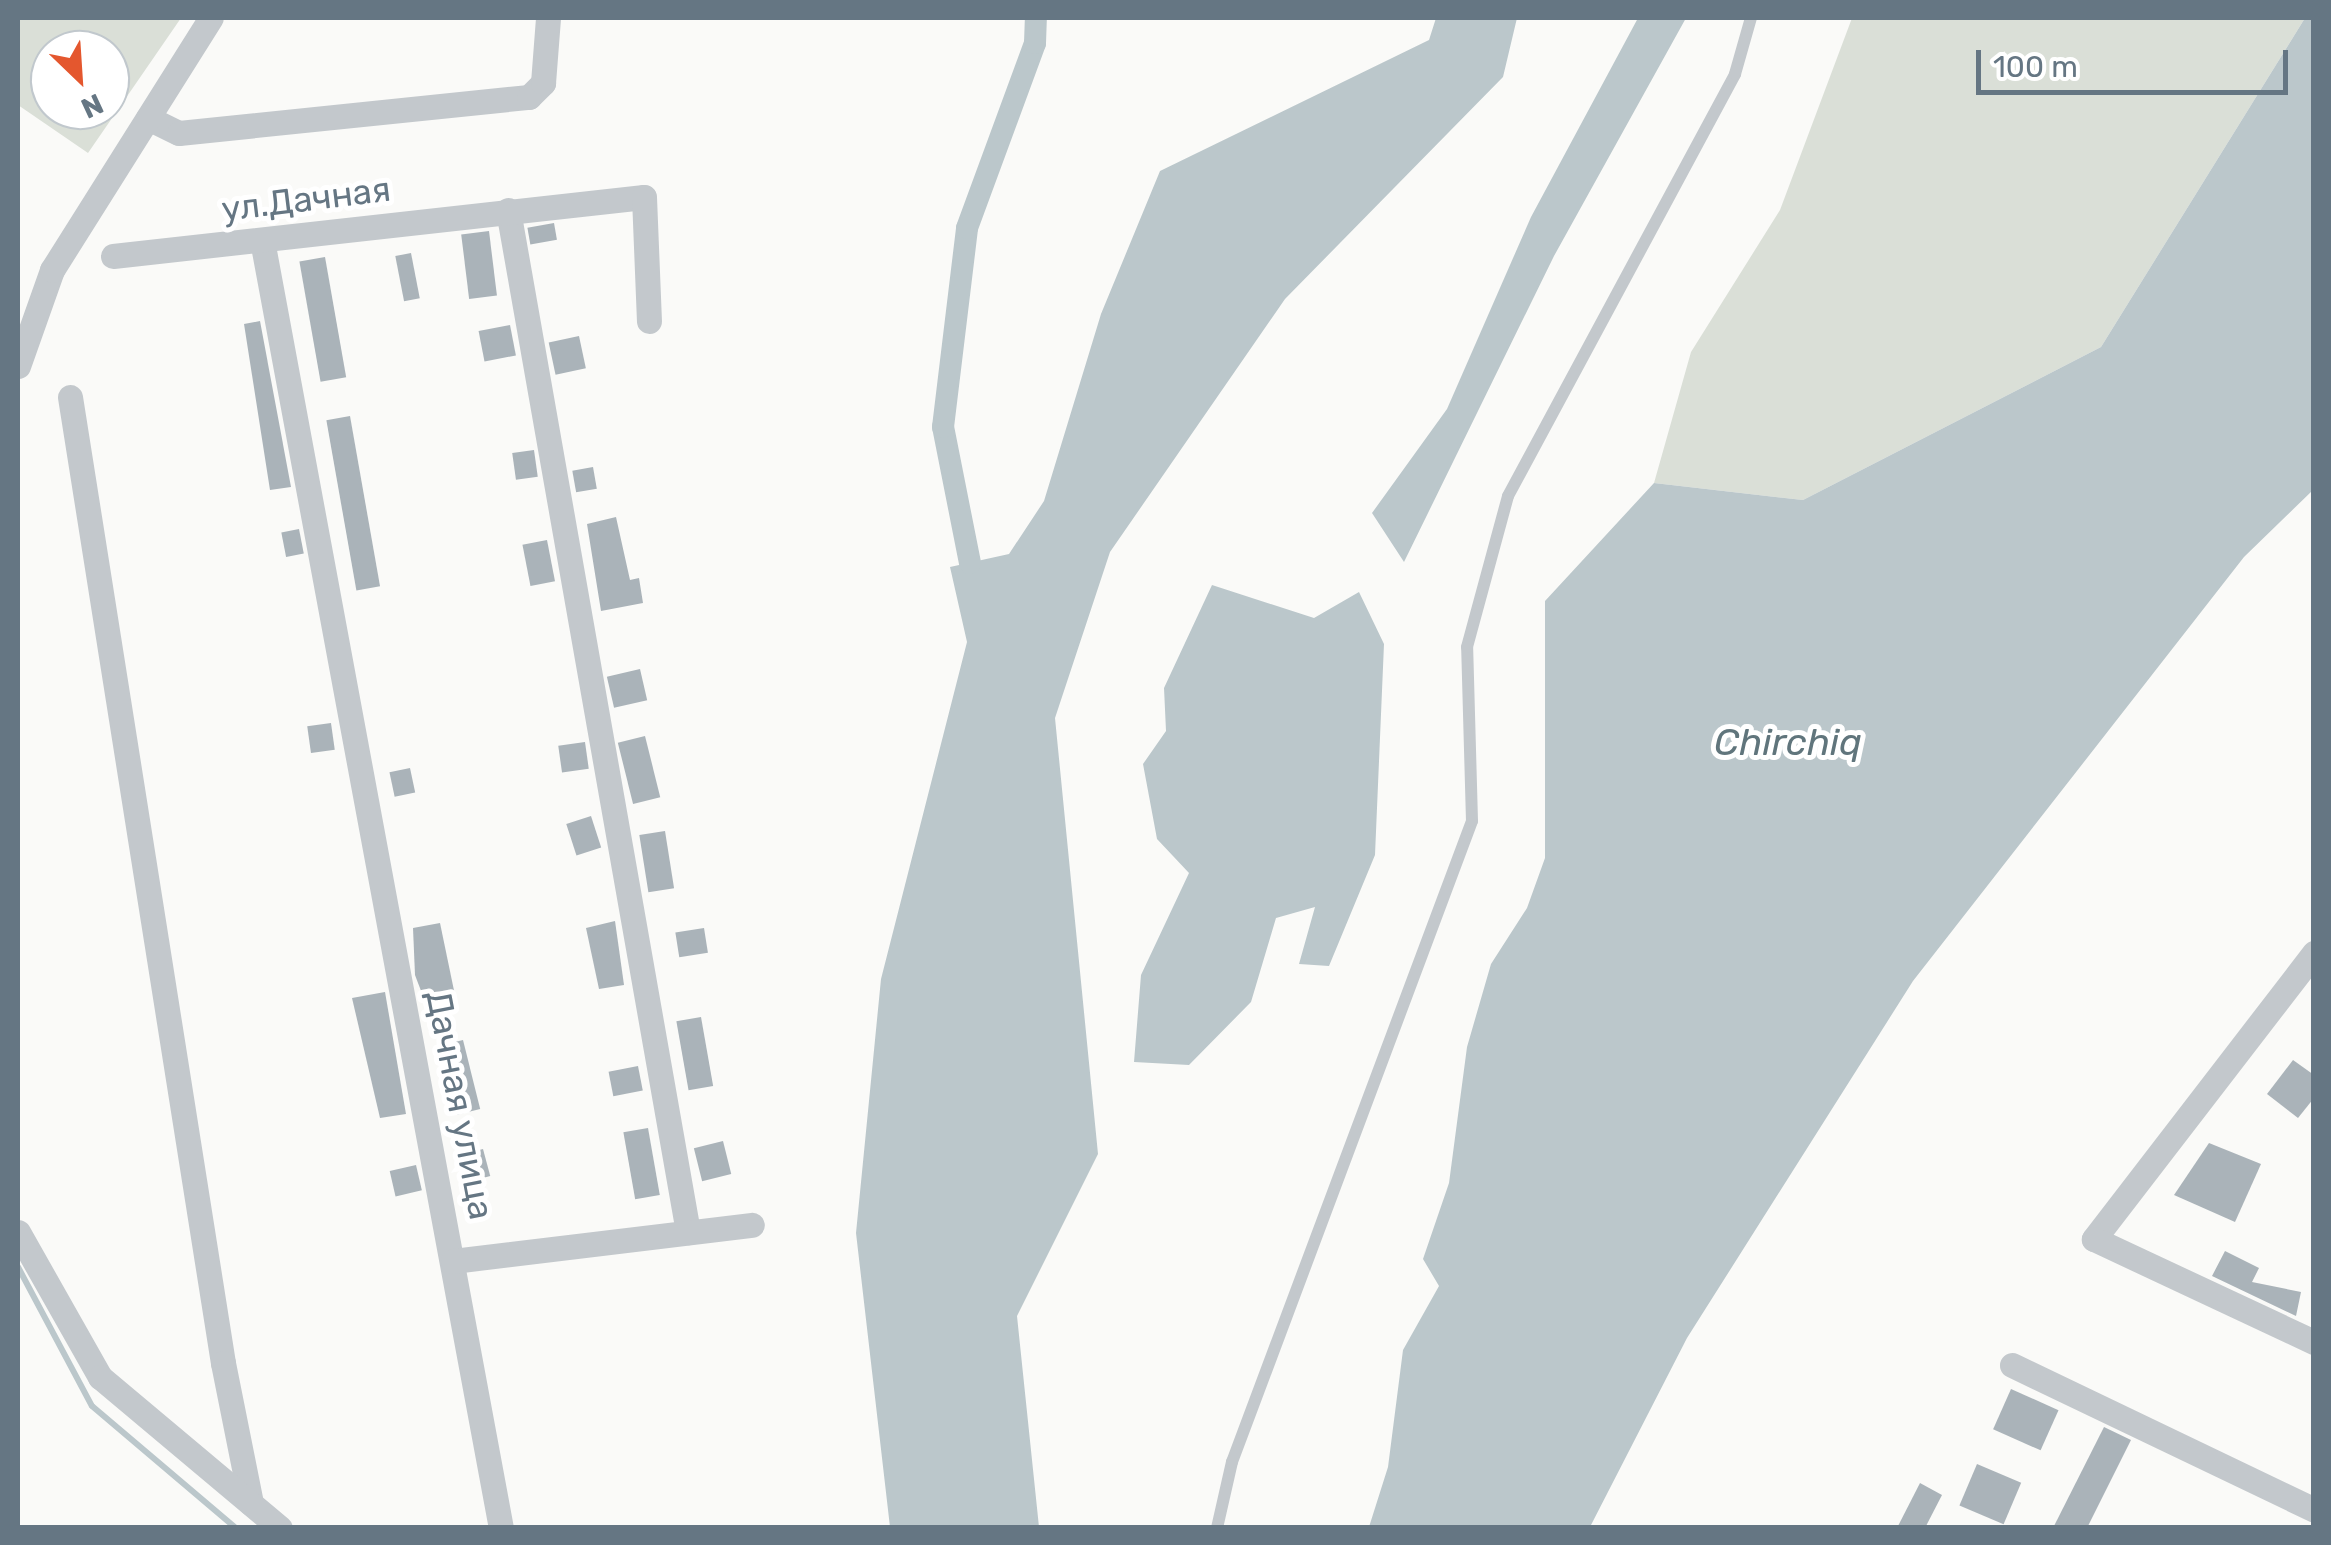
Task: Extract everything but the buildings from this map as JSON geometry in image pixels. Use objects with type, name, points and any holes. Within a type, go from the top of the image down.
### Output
[{"type":"street","points":[[18,366],[52,270],[211,18]]},
{"type":"street","points":[[148,118],[179,134],[529,97],[544,83],[548,18]]},
{"type":"street","name":"ул.Дачная","points":[[113,256],[644,196],[649,321]]},
{"type":"street","points":[[508,210],[688,1232]]},
{"type":"street","name":"Дачная улица","points":[[262,240],[453,1261],[752,1225]]},
{"type":"street","points":[[70,397],[222,1363],[250,1503]]},
{"type":"street","points":[[2314,953],[2094,1239],[2314,1342]]},
{"type":"street","points":[[18,1232],[100,1376],[280,1528]]},
{"type":"street","points":[[453,1261],[501,1528]]},
{"type":"street","points":[[2012,1365],[2314,1510]]},
{"type":"lane","points":[[1217,1528],[1232,1462],[1472,822],[1467,647],[1508,496],[1735,74],[1750,18]]},
{"type":"shaded area","points":[[18,18],[181,18],[130,92],[130,30],[30,30],[30,113],[18,105]]},
{"type":"shaded area","points":[[1852,18],[2305,18],[2101,347],[1803,500],[1654,483],[1691,352],[1780,210]]},
{"type":"shaded area","points":[[54,130],[104,130],[88,153]]},
{"type":"water","points":[[1436,18],[1517,18],[1503,77],[1285,299],[1110,552],[1055,718],[1098,1154],[1017,1316],[1039,1527],[890,1527],[856,1233],[881,979],[967,642],[950,567],[1009,554],[1044,501],[1101,314],[1160,171],[1429,40]]},
{"type":"water","points":[[1638,18],[1686,18],[1554,256],[1404,562],[1372,513],[1447,409],[1531,217]]},
{"type":"water","name":"Chirchiq","points":[[2305,18],[2314,18],[2313,490],[2244,557],[1913,981],[1687,1338],[1590,1527],[1369,1527],[1388,1467],[1403,1350],[1439,1286],[1423,1259],[1449,1183],[1467,1047],[1491,964],[1527,908],[1545,858],[1545,601],[1654,483],[1803,500],[2101,347]]},
{"type":"water","points":[[1212,585],[1314,618],[1359,592],[1384,644],[1375,855],[1329,966],[1299,964],[1315,907],[1276,918],[1251,1002],[1189,1065],[1134,1062],[1141,975],[1189,873],[1157,839],[1143,764],[1166,731],[1164,688]]},
{"type":"waterway","points":[[970,563],[943,427],[967,228],[1035,43],[1036,18]]},
{"type":"waterway","points":[[18,1267],[92,1406],[236,1528]]}]
